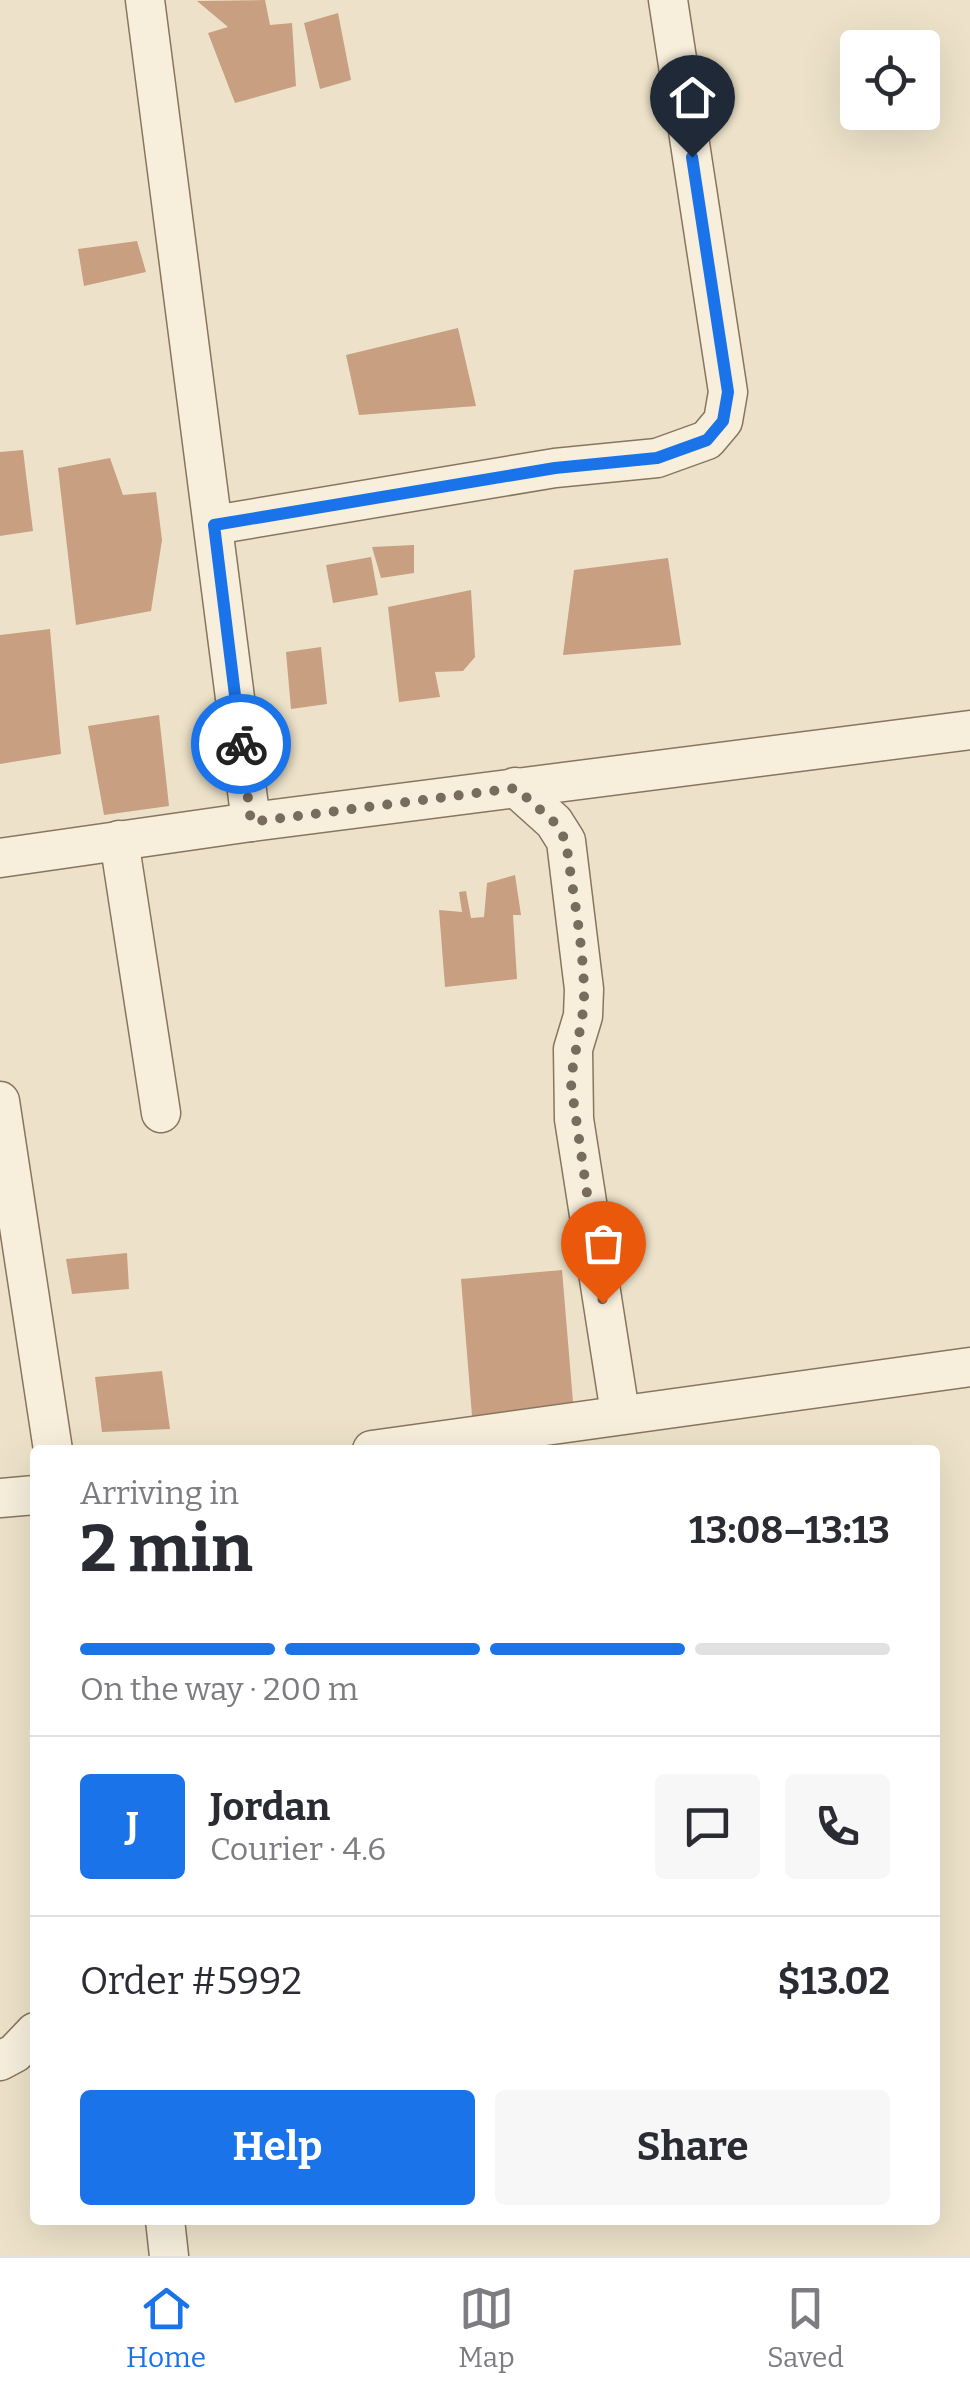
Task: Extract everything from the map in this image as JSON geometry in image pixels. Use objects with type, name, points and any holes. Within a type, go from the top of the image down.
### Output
[{"type":"street","points":[[145,0],[251,822]]},
{"type":"street","points":[[214,525],[555,468],[657,458],[707,440],[723,421],[728,392],[668,0]]},
{"type":"street","points":[[0,858],[970,730]]},
{"type":"street","points":[[516,788],[554,822],[566,841],[584,989],[573,1049],[574,1119],[620,1413]]},
{"type":"street","points":[[119,840],[161,1113]]},
{"type":"street","points":[[0,1101],[52,1445]]},
{"type":"street","points":[[406,1445],[970,1367]]},
{"type":"street","points":[[0,1498],[30,1495]]},
{"type":"street","points":[[0,2062],[30,2037]]},
{"type":"street","points":[[166,2225],[170,2256]]},
{"type":"building","points":[[265,0],[270,25],[292,23],[296,86],[235,103],[208,33],[228,27],[197,1]]},
{"type":"building","points":[[338,13],[351,80],[320,89],[304,23]]},
{"type":"building","points":[[137,241],[146,272],[84,286],[78,249]]},
{"type":"building","points":[[458,328],[476,406],[359,415],[346,355]]},
{"type":"building","points":[[23,450],[33,531],[0,536],[0,452]]},
{"type":"building","points":[[110,458],[123,495],[156,492],[162,540],[151,611],[76,625],[58,468]]},
{"type":"building","points":[[414,545],[414,573],[381,578],[372,547]]},
{"type":"building","points":[[371,557],[378,595],[333,603],[326,565]]},
{"type":"building","points":[[668,558],[681,645],[563,655],[574,570]]},
{"type":"building","points":[[471,590],[475,657],[463,671],[435,672],[440,697],[399,702],[388,607]]},
{"type":"building","points":[[50,629],[61,754],[0,764],[0,635]]},
{"type":"building","points":[[321,647],[327,704],[291,709],[286,652]]},
{"type":"building","points":[[159,715],[169,806],[104,815],[88,726]]},
{"type":"building","points":[[515,875],[521,915],[513,915],[517,979],[445,987],[439,910],[462,912],[459,892],[466,891],[471,918],[484,917],[487,883]]},
{"type":"building","points":[[127,1253],[129,1289],[72,1294],[66,1259]]},
{"type":"building","points":[[562,1270],[574,1414],[473,1428],[461,1279]]},
{"type":"building","points":[[162,1371],[170,1429],[102,1432],[95,1377]]},
{"type":"way so far","points":[[241,744],[251,822],[516,788],[554,822],[566,841],[584,989],[571,1084],[603,1303]]},
{"type":"route","points":[[241,744],[214,525],[555,468],[657,458],[707,440],[723,421],[728,392],[692,157]]}]
